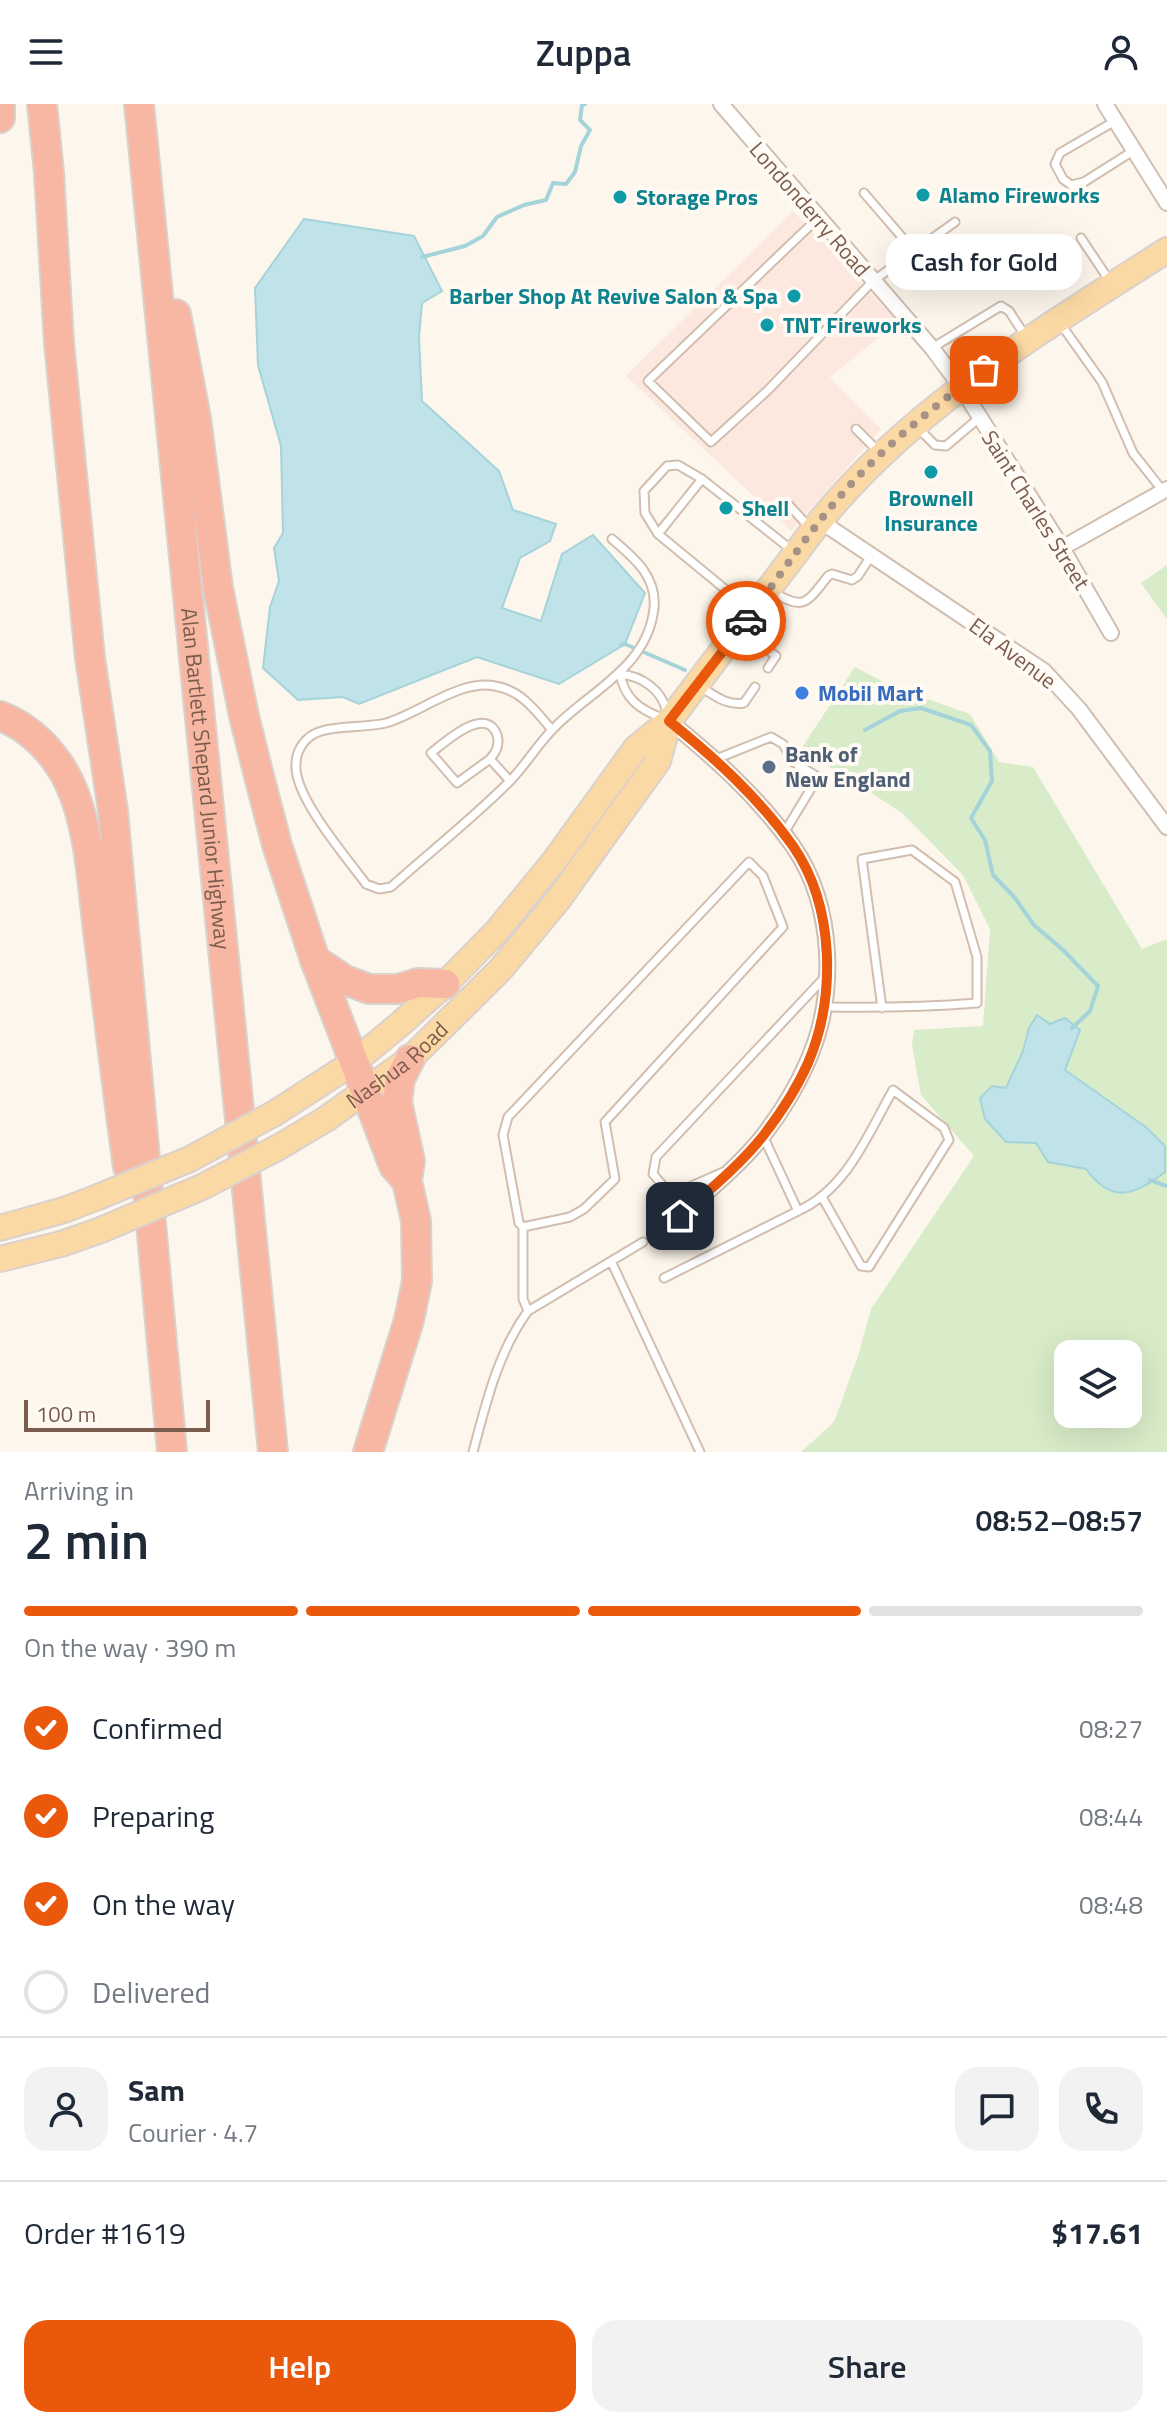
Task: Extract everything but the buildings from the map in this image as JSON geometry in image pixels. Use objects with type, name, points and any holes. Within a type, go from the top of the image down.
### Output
[{"type":"highway","points":[[0,104],[0,118]]},
{"type":"highway","points":[[42,104],[59,343],[90,658],[113,811],[172,1452]]},
{"type":"highway","name":"Alan Bartlett Shepard Junior Highway","points":[[139,104],[273,1452]]},
{"type":"highway","points":[[142,135],[196,418],[210,538],[241,703],[277,845],[315,960],[365,1092],[394,1166],[407,1181],[413,1201],[418,1241],[416,1291],[368,1452]]},
{"type":"highway","points":[[0,716],[33,735],[53,756],[68,781],[78,808],[97,921],[137,1241],[164,1383]]},
{"type":"highway","points":[[315,960],[345,980],[369,989],[398,989],[418,983],[445,984]]},
{"type":"highway","points":[[407,1181],[410,1161],[396,1092],[410,1059]]},
{"type":"main road","name":"Nashua Road","points":[[0,1228],[64,1210],[190,1159],[275,1113],[354,1062],[399,1025],[497,931],[541,879],[636,748],[669,721],[816,526],[880,454],[961,387],[1167,250]]},
{"type":"main road","name":"Nashua Road","points":[[0,1259],[61,1244],[101,1230],[202,1187],[279,1147],[410,1059],[500,970],[558,900],[658,761],[669,721]]},
{"type":"street","name":"Londonderry Road","points":[[721,104],[932,348],[961,387]]},
{"type":"street","points":[[1105,104],[1167,203]]},
{"type":"street","name":"Saint Charles Street","points":[[961,387],[1062,548],[1111,633]]},
{"type":"street","points":[[1062,548],[1165,490]]},
{"type":"street","name":"Ela Avenue","points":[[816,526],[871,556],[1044,671],[1079,709],[1167,827]]},
{"type":"street","points":[[669,721],[716,759],[794,847],[810,878],[821,910],[827,946],[823,1007],[808,1063],[763,1136],[680,1216]]},
{"type":"lane","points":[[1115,121],[1060,153],[1055,164],[1063,179],[1071,185],[1084,182],[1133,151]]},
{"type":"lane","points":[[864,193],[914,251]]},
{"type":"lane","points":[[818,218],[648,381],[711,442],[768,390],[873,281],[955,222]]},
{"type":"lane","points":[[1081,238],[1113,286]]},
{"type":"lane","points":[[932,348],[1001,306],[1009,311],[1028,341]]},
{"type":"lane","points":[[1059,321],[1102,382],[1133,453],[1165,490]]},
{"type":"lane","points":[[914,423],[935,445],[946,446],[979,418]]},
{"type":"lane","points":[[856,429],[880,454]]},
{"type":"lane","points":[[768,668],[776,656],[746,621],[658,534],[645,513],[644,491],[667,466],[678,465],[702,479],[796,554]]},
{"type":"lane","points":[[658,534],[702,479]]},
{"type":"lane","points":[[787,503],[816,526]]},
{"type":"lane","points":[[552,730],[519,695],[509,689],[484,684],[467,687],[390,722],[318,732],[304,742],[296,760],[298,781],[316,816],[366,884],[379,889],[391,887],[510,781],[552,730],[620,674],[633,658],[644,639],[654,607],[654,591],[641,565],[612,539]]},
{"type":"lane","points":[[769,590],[789,602],[799,604],[808,601],[832,574],[852,580],[871,556]]},
{"type":"lane","points":[[620,674],[638,676],[664,699],[669,721]]},
{"type":"lane","points":[[620,674],[624,692],[647,712],[669,721]]},
{"type":"lane","points":[[697,685],[726,703],[735,705],[744,703],[755,687]]},
{"type":"lane","points":[[480,723],[496,731],[497,750],[490,759],[457,783],[431,753],[470,725],[480,723]]},
{"type":"lane","points":[[716,759],[771,737],[783,744],[793,762],[818,777],[783,835]]},
{"type":"lane","points":[[490,759],[510,781]]},
{"type":"lane","points":[[823,1007],[882,1008],[911,1008],[977,1003],[977,957],[955,882],[912,850],[862,859],[882,1008]]},
{"type":"lane","points":[[523,1227],[570,1217],[584,1209],[615,1179],[605,1122],[783,927],[763,876],[749,862],[508,1117],[503,1135],[519,1223],[523,1227],[523,1299],[528,1311]]},
{"type":"lane","points":[[735,1166],[687,1188],[665,1188],[653,1174],[656,1157],[826,976]]},
{"type":"lane","points":[[664,1278],[822,1197],[844,1177],[893,1090],[944,1128],[949,1140],[869,1267],[861,1266],[822,1197]]},
{"type":"lane","points":[[763,1136],[798,1211]]},
{"type":"lane","points":[[662,1227],[680,1216]]},
{"type":"lane","points":[[473,1452],[491,1386],[515,1328],[528,1311],[643,1242]]},
{"type":"lane","points":[[611,1261],[700,1452]]},
{"type":"shaded area","points":[[793,211],[898,322],[830,377],[881,429],[791,531],[626,376]]},
{"type":"green space","points":[[1167,565],[1167,619],[1141,583]]},
{"type":"green space","points":[[855,667],[891,686],[970,714],[999,762],[1033,767],[1142,949],[1167,939],[1167,1452],[801,1452],[834,1422],[871,1309],[974,1156],[921,1095],[912,1045],[914,1030],[983,1026],[990,929],[963,875],[901,812],[801,749]]},
{"type":"water","points":[[304,219],[414,236],[442,291],[422,303],[419,337],[422,401],[499,471],[513,510],[556,524],[550,541],[520,558],[502,608],[541,621],[562,554],[593,535],[645,593],[625,644],[559,684],[477,657],[359,704],[343,697],[298,700],[263,668],[270,607],[279,581],[274,548],[283,533],[281,446],[258,365],[255,288]]},
{"type":"water","points":[[1037,1015],[1050,1024],[1065,1018],[1080,1030],[1065,1070],[1147,1128],[1165,1146],[1165,1172],[1134,1191],[1115,1192],[1105,1188],[1086,1169],[1048,1162],[1036,1143],[1006,1142],[985,1119],[980,1098],[992,1086],[1006,1088]]},
{"type":"waterway","points":[[422,257],[465,246],[483,236],[497,217],[524,205],[546,200],[553,183],[566,184],[575,172],[581,146],[590,130],[580,120],[582,105],[585,104]]},
{"type":"waterway","points":[[621,645],[685,670]]},
{"type":"waterway","points":[[865,730],[900,711],[921,708],[971,725],[990,751],[992,781],[971,818],[985,840],[993,875],[1015,898],[1034,925],[1098,986],[1090,1011],[1072,1028]]},
{"type":"waterway","points":[[1150,1180],[1167,1186]]},
{"type":"way so far","points":[[746,621],[842,494],[914,423],[984,370]]},
{"type":"place","name":"Alamo Fireworks","points":[[923,195]]},
{"type":"place","name":"Storage Pros","points":[[620,197]]},
{"type":"place","name":"Barber Shop At Revive Salon & Spa","points":[[794,296]]},
{"type":"place","name":"TNT Fireworks","points":[[767,325]]},
{"type":"place","name":"Cash for Gold","points":[[984,370]]},
{"type":"place","name":"Brownell Insurance","points":[[931,472]]},
{"type":"place","name":"Shell","points":[[726,508]]},
{"type":"place","name":"Mobil Mart","points":[[802,693]]},
{"type":"place","name":"Bank of New England","points":[[769,767]]},
{"type":"route","points":[[680,1216],[735,1166],[763,1136],[785,1104],[808,1063],[820,1022],[826,976],[827,946],[821,910],[810,878],[794,847],[716,759],[669,721],[746,621]]}]
